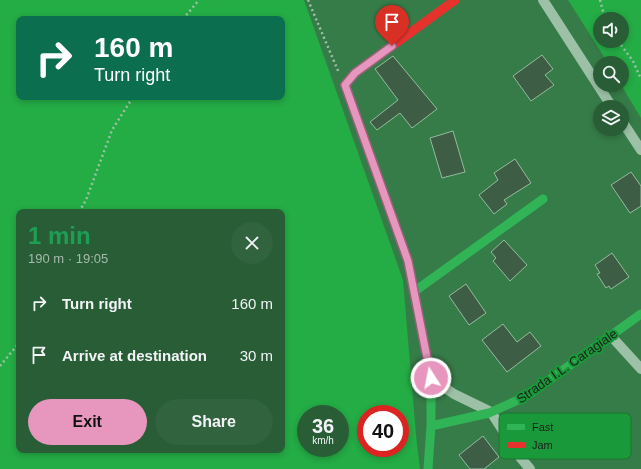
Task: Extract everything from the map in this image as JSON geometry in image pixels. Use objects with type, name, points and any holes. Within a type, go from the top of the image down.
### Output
[{"type":"street","points":[[428,469],[431,426],[431,378],[415,291],[408,261],[345,85],[355,73],[455,0]]},
{"type":"street","points":[[543,0],[607,100]]},
{"type":"street","points":[[629,132],[641,150]]},
{"type":"street","points":[[415,291],[543,198]]},
{"type":"street","name":"Strada I.L. Caragiale","points":[[431,426],[491,412],[527,396],[641,314]]},
{"type":"street","points":[[611,336],[641,369]]},
{"type":"street","points":[[431,378],[454,394],[491,412],[499,424]]},
{"type":"street","points":[[522,459],[530,469]]},
{"type":"path","points":[[186,16],[199,0]]},
{"type":"path","points":[[308,0],[345,85]]},
{"type":"path","points":[[600,0],[604,12]]},
{"type":"path","points":[[623,48],[633,61],[641,79]]},
{"type":"path","points":[[80,209],[91,188],[112,130],[131,100]]},
{"type":"path","points":[[0,366],[16,347]]},
{"type":"green space","points":[[0,0],[304,0],[403,280],[420,469],[0,469]]},
{"type":"green space","points":[[568,0],[641,0],[641,118],[625,92],[629,92],[629,56],[604,56],[598,48],[629,48],[629,12],[593,12],[593,39]]},
{"type":"building","points":[[542,55],[553,69],[545,75],[554,85],[531,101],[513,76]]},
{"type":"building","points":[[393,56],[437,109],[412,128],[400,113],[377,130],[370,122],[398,100],[375,69]]},
{"type":"building","points":[[453,131],[465,172],[442,178],[430,138]]},
{"type":"building","points":[[515,159],[531,183],[504,200],[507,204],[494,214],[479,195],[498,180],[494,173]]},
{"type":"building","points":[[631,172],[641,186],[641,206],[630,213],[611,185]]},
{"type":"building","points":[[504,240],[527,265],[510,281],[493,261],[496,258],[491,252]]},
{"type":"building","points":[[612,253],[629,277],[611,289],[609,286],[606,288],[597,274],[600,273],[595,265]]},
{"type":"building","points":[[466,284],[486,313],[469,325],[449,296]]},
{"type":"building","points":[[503,324],[517,342],[530,332],[541,346],[507,372],[482,340]]},
{"type":"building","points":[[483,436],[499,457],[484,469],[470,469],[459,455]]},
{"type":"traffic: fast","points":[[351,78],[345,85],[408,261],[431,378],[431,426],[428,469]]},
{"type":"traffic: fast","points":[[415,291],[543,199]]},
{"type":"traffic: fast","points":[[431,426],[489,413],[527,396],[641,314]]},
{"type":"traffic: jam","points":[[351,78],[355,73],[455,0]]},
{"type":"route","points":[[392,46],[355,73],[345,85],[408,261],[431,378]]}]
